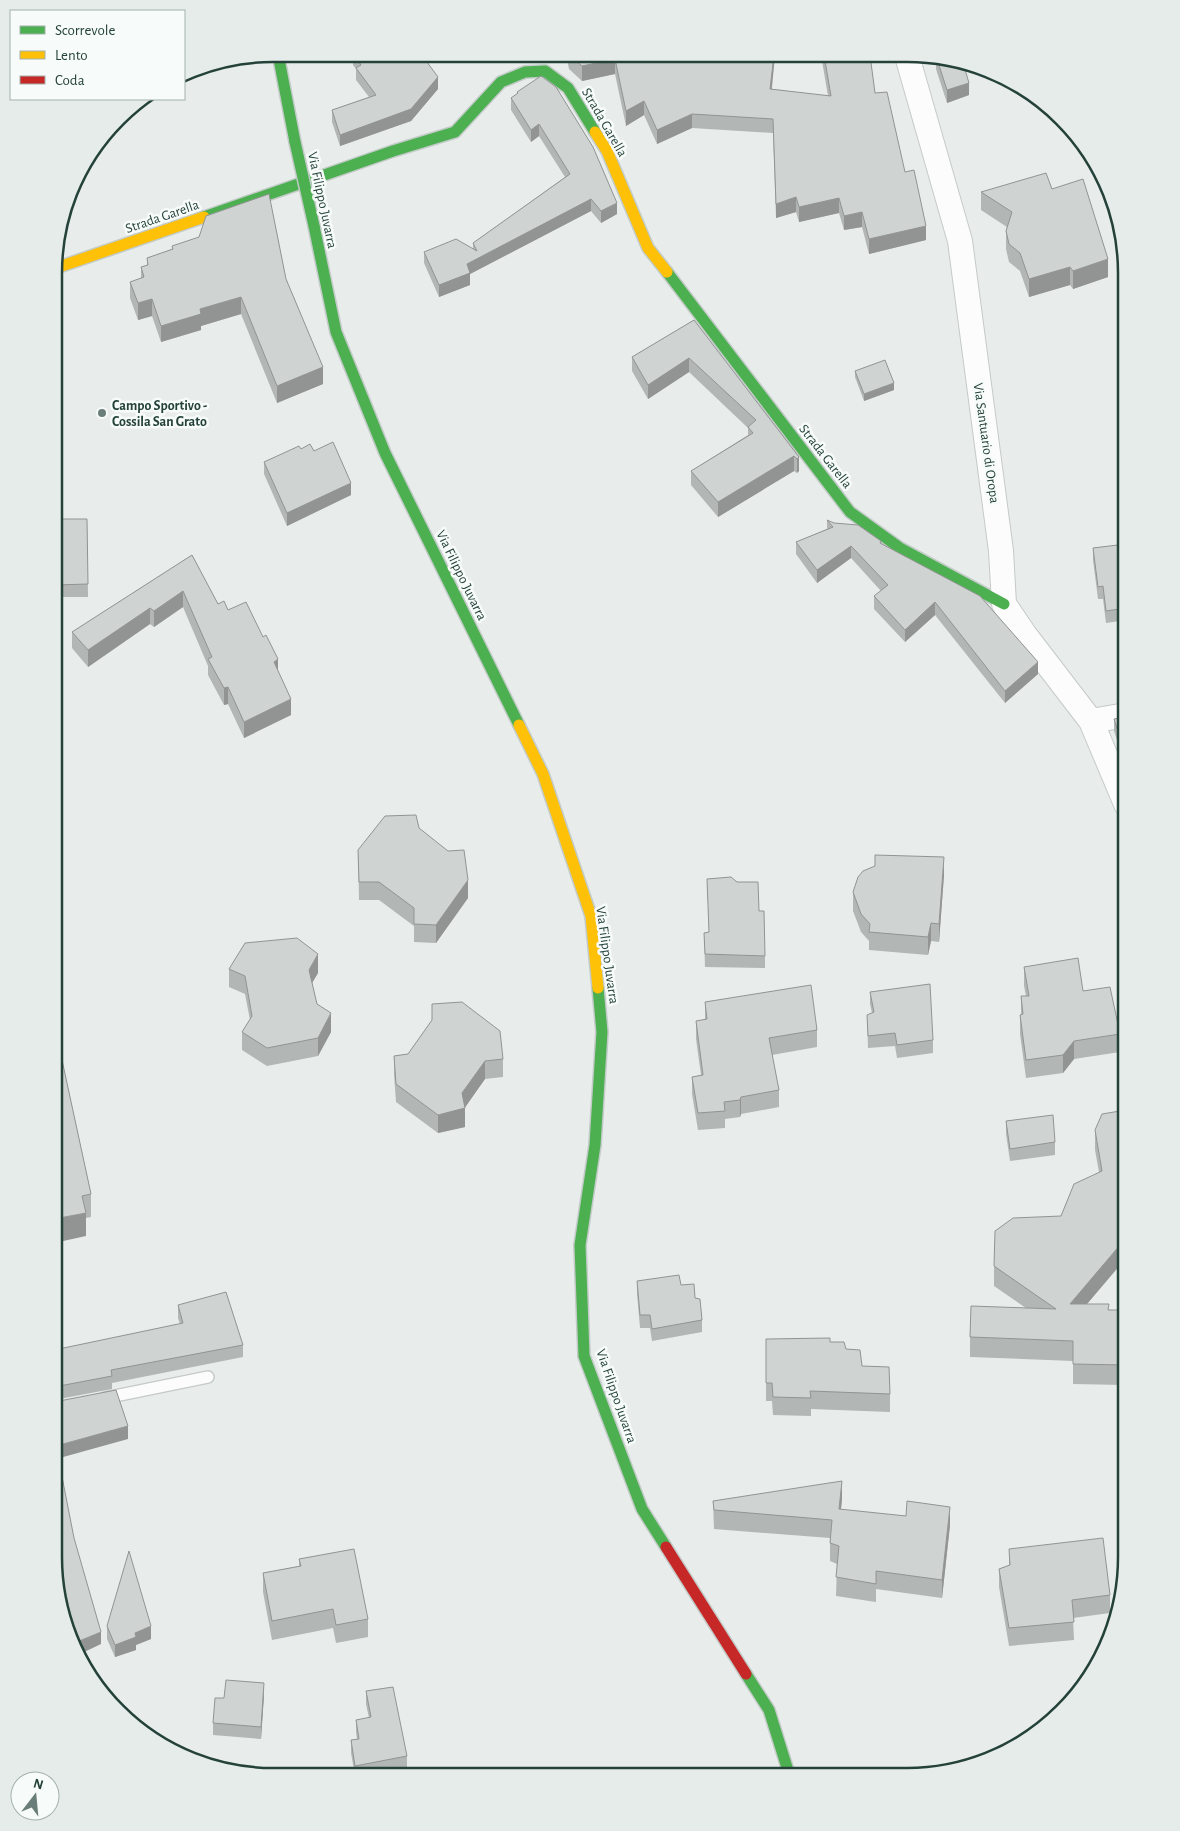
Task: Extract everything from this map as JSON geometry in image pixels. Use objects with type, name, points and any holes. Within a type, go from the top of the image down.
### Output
[{"type":"main road","name":"Via Filippo Juvarra","points":[[280,62],[336,332],[385,453],[543,774],[591,916],[602,1032],[595,1145],[580,1245],[584,1356],[642,1509],[768,1710],[787,1768]]},
{"type":"main road","name":"Strada Garella","points":[[63,266],[393,151],[455,132],[501,82],[525,72],[545,72],[568,88],[607,151],[648,248],[850,512],[900,548],[1004,604]]},
{"type":"street","name":"Via Santuario di Oropa","points":[[909,62],[960,241],[1001,551],[1004,604]]},
{"type":"street","points":[[1004,604],[1025,635],[1091,721],[1118,785]]},
{"type":"street","points":[[1091,721],[1118,716]]},
{"type":"lane","points":[[92,1400],[208,1377]]},
{"type":"building","points":[[359,62],[427,62],[438,77],[411,109],[340,135],[332,110],[376,95],[356,68],[361,65]]},
{"type":"building","points":[[577,62],[601,62],[582,66]]},
{"type":"building","points":[[616,62],[773,62],[770,89],[831,96],[825,62],[871,62],[875,93],[887,92],[905,172],[914,170],[926,226],[869,239],[862,212],[844,216],[839,198],[799,207],[796,197],[776,204],[773,119],[692,114],[657,130],[644,101],[626,111]]},
{"type":"building","points":[[939,65],[966,71],[969,83],[947,90]]},
{"type":"building","points":[[541,76],[556,87],[593,147],[617,203],[601,211],[591,199],[467,264],[470,273],[439,285],[424,252],[456,239],[477,251],[473,243],[570,174],[539,124],[531,130],[511,98]]},
{"type":"building","points":[[1046,173],[1052,189],[1083,179],[1108,259],[1073,271],[1070,267],[1029,279],[1020,253],[1009,244],[1006,231],[1012,212],[981,192]]},
{"type":"building","points":[[269,194],[286,279],[323,367],[277,386],[241,297],[200,309],[201,314],[161,326],[152,299],[138,303],[130,282],[144,277],[141,267],[148,265],[147,258],[173,249],[172,246],[199,237],[206,216]]},
{"type":"building","points":[[694,320],[799,457],[797,459],[794,456],[718,502],[691,471],[753,433],[748,427],[756,420],[689,358],[648,385],[632,357]]},
{"type":"building","points":[[885,360],[894,383],[864,394],[855,371]]},
{"type":"building","points":[[333,442],[351,483],[287,513],[264,462],[299,446],[301,449],[310,444],[314,451]]},
{"type":"building","points":[[62,519],[87,519],[88,584],[62,585]]},
{"type":"building","points":[[827,520],[834,523],[858,525],[881,541],[880,543],[980,596],[1038,662],[1005,691],[935,602],[905,630],[874,596],[888,585],[851,546],[817,570],[796,542],[833,527]]},
{"type":"building","points":[[1118,545],[1118,609],[1106,611],[1103,586],[1098,587],[1093,548]]},
{"type":"building","points":[[192,555],[218,604],[224,601],[228,610],[246,602],[263,637],[266,635],[278,659],[274,662],[291,699],[244,722],[228,687],[224,688],[208,659],[212,657],[183,591],[154,611],[150,608],[88,650],[72,632]]},
{"type":"building","points":[[1118,718],[1118,731],[1114,719]]},
{"type":"building","points":[[416,815],[419,828],[448,851],[464,850],[468,880],[436,925],[414,924],[414,908],[379,882],[359,882],[358,850],[385,816]]},
{"type":"building","points":[[875,855],[944,857],[939,924],[931,923],[928,937],[869,932],[870,924],[861,914],[853,892],[858,877],[863,871],[875,866]]},
{"type":"building","points":[[731,877],[737,882],[758,882],[759,911],[764,911],[765,956],[705,954],[704,933],[709,932],[707,879]]},
{"type":"building","points":[[297,938],[318,954],[309,970],[317,1004],[331,1013],[318,1038],[267,1048],[242,1032],[252,1016],[245,976],[229,969],[245,943]]},
{"type":"building","points":[[1078,958],[1083,991],[1110,987],[1118,1025],[1118,1034],[1074,1041],[1063,1055],[1026,1060],[1020,1015],[1023,1014],[1021,996],[1029,996],[1024,967]]},
{"type":"building","points":[[930,984],[933,1040],[897,1045],[895,1033],[868,1036],[867,1015],[874,1012],[870,992]]},
{"type":"building","points":[[811,985],[817,1030],[769,1038],[779,1090],[724,1102],[725,1111],[698,1113],[692,1077],[703,1075],[696,1021],[707,1019],[705,1002]]},
{"type":"building","points":[[462,1002],[500,1031],[503,1059],[485,1061],[462,1093],[465,1108],[438,1115],[396,1084],[394,1056],[408,1054],[432,1020],[432,1004]]},
{"type":"building","points":[[62,1060],[91,1194],[82,1196],[86,1213],[62,1218]]},
{"type":"building","points":[[1118,1111],[1118,1247],[1070,1304],[1109,1304],[1108,1310],[1118,1310],[1118,1365],[1073,1364],[1073,1341],[970,1337],[971,1306],[1056,1309],[994,1266],[995,1231],[1013,1218],[1061,1216],[1074,1184],[1102,1171],[1095,1130],[1102,1114]]},
{"type":"building","points":[[1053,1115],[1055,1142],[1010,1149],[1006,1121]]},
{"type":"building","points":[[679,1275],[681,1285],[694,1284],[695,1298],[700,1299],[702,1320],[652,1329],[650,1315],[640,1315],[637,1281]]},
{"type":"building","points":[[226,1292],[243,1345],[111,1370],[112,1376],[62,1385],[62,1348],[183,1323],[178,1305]]},
{"type":"building","points":[[830,1338],[830,1342],[844,1342],[846,1349],[860,1350],[862,1366],[889,1367],[890,1394],[810,1391],[811,1398],[773,1397],[772,1383],[766,1383],[766,1339]]},
{"type":"building","points":[[116,1390],[128,1426],[62,1444],[62,1400]]},
{"type":"building","points":[[62,1477],[74,1538],[101,1632],[80,1641],[70,1612],[64,1585],[62,1558]]},
{"type":"building","points":[[842,1481],[839,1509],[906,1516],[907,1501],[950,1507],[942,1580],[876,1571],[876,1584],[836,1577],[839,1546],[830,1543],[832,1520],[714,1510],[713,1501]]},
{"type":"building","points":[[1103,1538],[1110,1595],[1072,1600],[1074,1622],[1009,1628],[999,1569],[1010,1565],[1009,1549]]},
{"type":"building","points":[[354,1549],[368,1619],[336,1625],[333,1609],[272,1621],[263,1573],[301,1566],[299,1559]]},
{"type":"building","points":[[129,1551],[151,1626],[135,1633],[136,1637],[115,1645],[107,1626]]},
{"type":"building","points":[[226,1680],[264,1683],[261,1727],[213,1723],[215,1698],[224,1698]]},
{"type":"building","points":[[393,1687],[407,1756],[355,1766],[351,1740],[359,1739],[356,1720],[371,1717],[366,1691]]},
{"type":"traffic: fast","points":[[280,62],[295,142]]},
{"type":"traffic: fast","points":[[204,217],[393,151],[455,132],[501,82],[525,72],[545,71],[568,88],[595,132]]},
{"type":"traffic: fast","points":[[295,142],[314,226]]},
{"type":"traffic: fast","points":[[314,226],[336,332],[385,453],[519,725]]},
{"type":"traffic: fast","points":[[667,272],[850,512],[900,548],[1004,604]]},
{"type":"traffic: fast","points":[[598,988],[602,1032],[595,1145],[580,1245],[584,1356],[642,1509],[666,1547]]},
{"type":"traffic: fast","points":[[746,1674],[769,1710],[787,1768]]},
{"type":"traffic: slow","points":[[595,132],[607,151],[648,248],[667,272]]},
{"type":"traffic: slow","points":[[63,266],[204,217]]},
{"type":"traffic: slow","points":[[519,725],[543,774],[591,916],[598,988]]},
{"type":"traffic: jam","points":[[666,1547],[746,1674]]},
{"type":"place","name":"Campo Sportivo - Cossila San Grato","points":[[102,413]]}]
